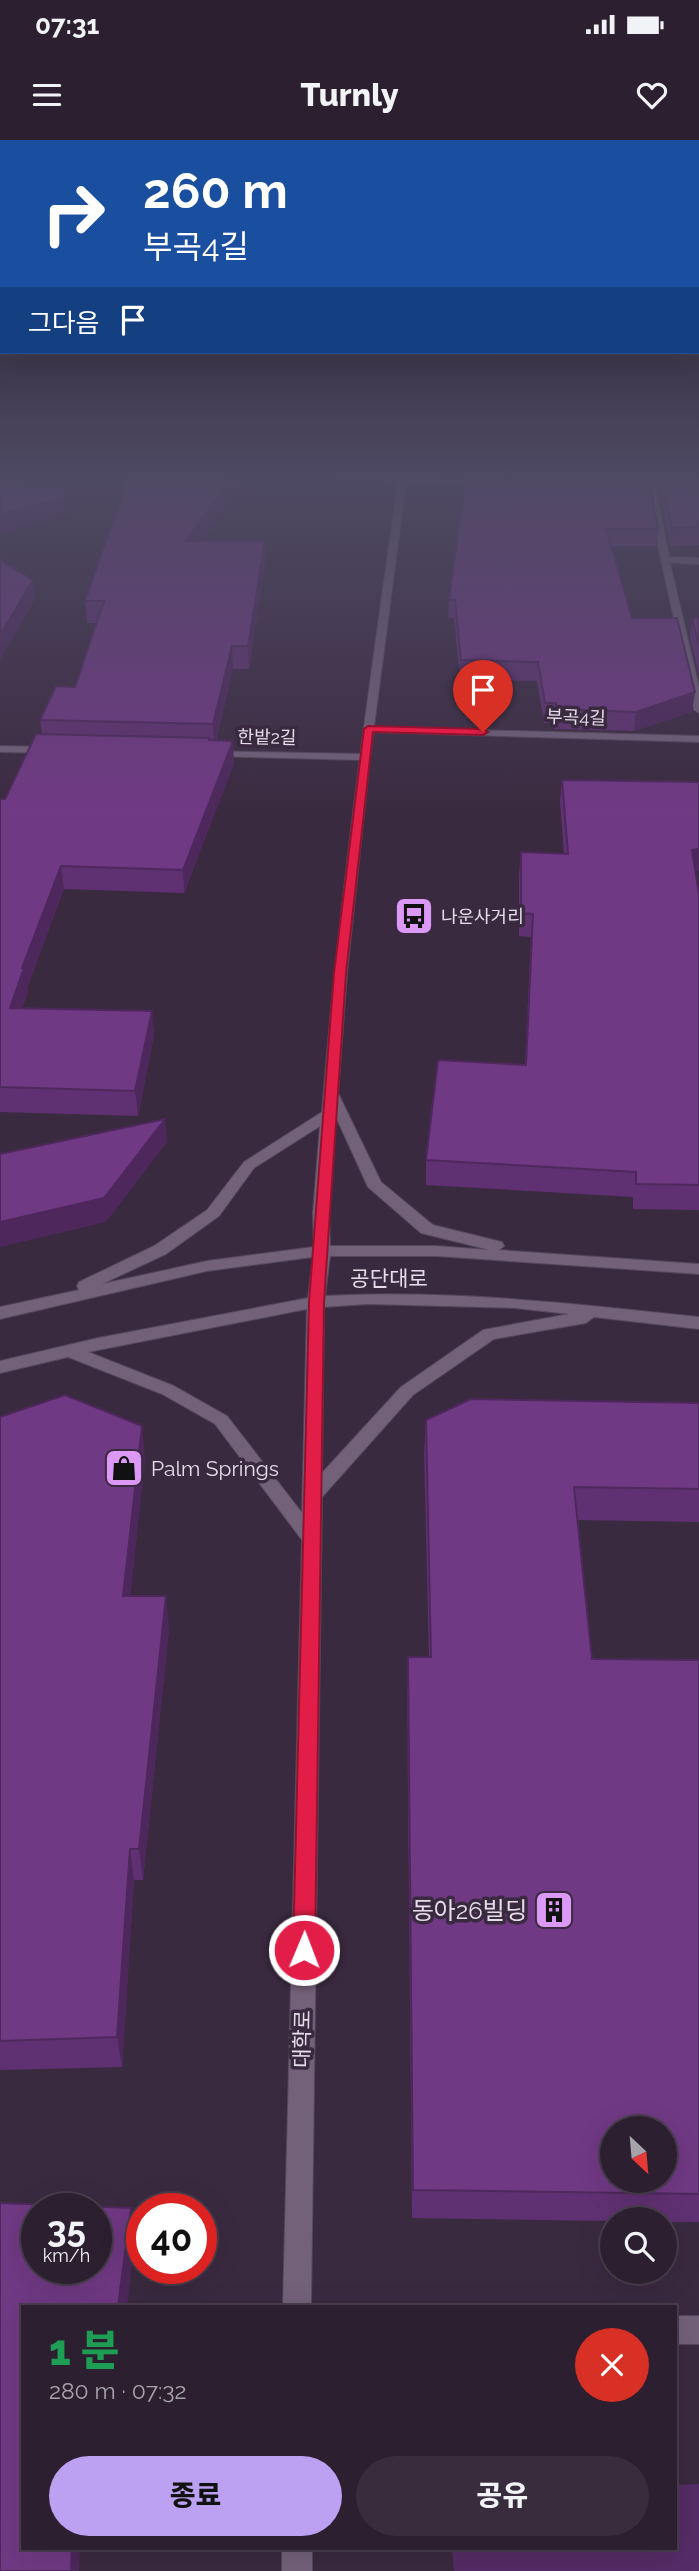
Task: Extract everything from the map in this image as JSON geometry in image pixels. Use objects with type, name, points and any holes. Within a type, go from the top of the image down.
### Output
[{"type":"street","name":"대학로","points":[[297,2305],[316,1302],[340,973],[364,757],[387,588]]},
{"type":"street","points":[[674,588],[686,629],[699,710]]},
{"type":"street","name":"부곡4길","points":[[368,729],[699,739]]},
{"type":"street","points":[[1,750],[58,750]]},
{"type":"street","name":"한밭2길","points":[[198,753],[364,757]]},
{"type":"street","points":[[331,1091],[374,1184],[427,1229],[544,1258]]},
{"type":"street","points":[[47,1302],[160,1250],[213,1213],[249,1165],[330,1113]]},
{"type":"street","name":"공단대로","points":[[0,1313],[208,1266],[321,1251],[436,1251],[699,1269]]},
{"type":"street","name":"공단대로","points":[[0,1367],[316,1302],[368,1298],[514,1303],[699,1323]]},
{"type":"street","points":[[312,1496],[407,1391],[489,1334],[607,1313]]},
{"type":"street","points":[[69,1351],[168,1390],[221,1420],[312,1539]]},
{"type":"street","points":[[677,2330],[699,2330]]},
{"type":"street","points":[[297,2550],[297,2571]]},
{"type":"shaded area","points":[[699,2484],[699,2571],[454,2571],[452,2550],[677,2550],[677,2485]]},
{"type":"building","points":[[0,588],[28,588],[0,635]]},
{"type":"building","points":[[89,588],[257,588],[248,646],[232,646],[213,724],[40,720],[56,686],[75,687],[104,601],[85,601]]},
{"type":"building","points":[[451,588],[623,588],[632,618],[677,618],[695,692],[636,712],[556,709],[556,703],[545,703],[538,662],[461,660],[455,600],[449,600]]},
{"type":"building","points":[[692,618],[699,618],[699,645]]},
{"type":"building","points":[[36,734],[210,738],[209,740],[233,741],[183,870],[61,866],[22,968],[10,1008],[152,1011],[135,1091],[0,1087],[0,799],[5,799]]},
{"type":"building","points":[[562,780],[699,782],[699,849],[692,850],[699,894],[699,1185],[636,1184],[636,1172],[426,1160],[438,1060],[526,1065],[533,914],[521,913],[521,852],[568,854]]},
{"type":"building","points":[[165,1119],[104,1198],[0,1222],[0,1154]]},
{"type":"building","points":[[65,1395],[142,1426],[123,1596],[166,1596],[139,1849],[130,1849],[117,2037],[0,2041],[0,1417]]},
{"type":"building","name":"동아26빌딩","points":[[471,1399],[699,1403],[699,1489],[574,1487],[592,1659],[699,1660],[699,2194],[628,2193],[677,2193],[677,2116],[600,2116],[600,2193],[413,2190],[408,1657],[431,1657],[426,1420]]},
{"type":"building","points":[[0,2203],[21,2204],[21,2284],[112,2284],[112,2207],[126,2208],[126,2246],[118,2305],[21,2305],[21,2550],[72,2550],[71,2571],[0,2571]]},
{"type":"place","name":"나운사거리","points":[[414,916]]},
{"type":"place","name":"Palm Springs","points":[[124,1468]]},
{"type":"place","name":"동아26빌딩","points":[[554,1910]]},
{"type":"route","points":[[304,1950],[316,1302],[340,973],[368,729],[483,732]]}]
